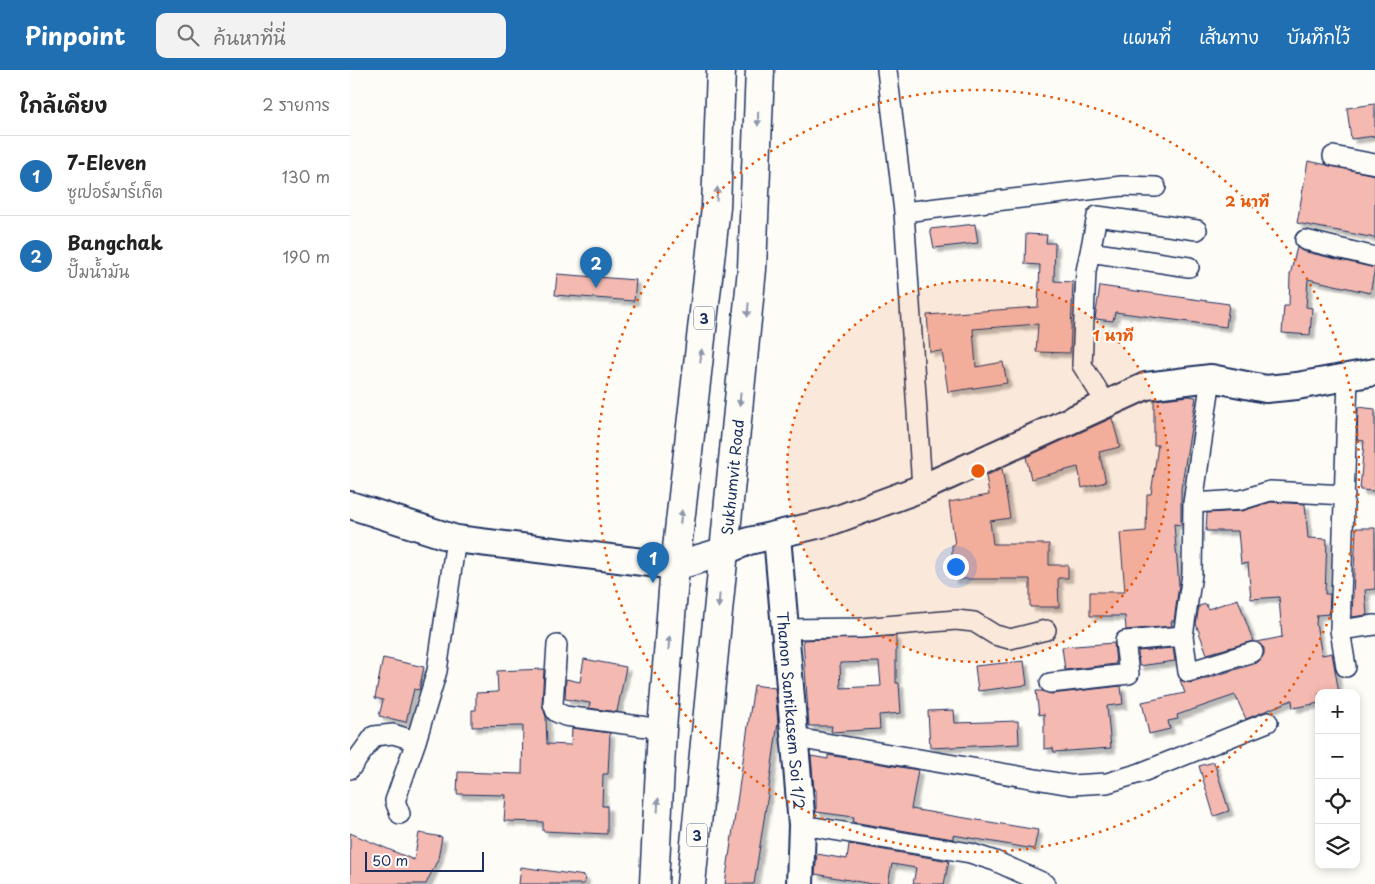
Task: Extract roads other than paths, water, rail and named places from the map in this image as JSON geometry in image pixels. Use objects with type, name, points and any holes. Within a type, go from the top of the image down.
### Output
[{"type":"main road","name":"3","points":[[654,884],[662,729],[676,566],[716,207],[721,70]]},
{"type":"main road","name":"Sukhumvit Road","points":[[691,884],[703,787],[723,552],[752,269],[760,70]]},
{"type":"main road","points":[[676,566],[723,552]]},
{"type":"street","points":[[887,70],[904,212],[922,488]]},
{"type":"street","points":[[1333,156],[1375,164]]},
{"type":"street","points":[[904,212],[1122,186],[1156,187]]},
{"type":"street","points":[[1106,403],[1082,365],[1086,271],[1097,216],[1197,230]]},
{"type":"street","points":[[1305,240],[1375,257]]},
{"type":"street","points":[[1090,252],[1190,267]]},
{"type":"street","points":[[723,552],[749,541],[777,536],[830,522],[922,488],[1146,386],[1211,378],[1266,389],[1298,386],[1375,372]]},
{"type":"street","points":[[1346,667],[1340,630],[1348,377]]},
{"type":"street","points":[[1211,378],[1193,503],[1192,574],[1183,636],[1188,672],[1253,652]]},
{"type":"street","points":[[1193,503],[1241,500],[1270,491],[1345,495]]},
{"type":"street","points":[[350,505],[456,540],[676,566]]},
{"type":"street","name":"Thanon Santikasem Soi 1/2","points":[[777,536],[796,738],[802,825],[800,884]]},
{"type":"street","points":[[400,814],[395,801],[416,741],[437,671],[456,540]]},
{"type":"street","points":[[785,629],[861,628],[956,620],[974,622],[995,635],[1010,639],[1046,630]]},
{"type":"street","points":[[1340,630],[1375,625]]},
{"type":"street","points":[[1050,683],[1129,674],[1124,641],[1183,636]]},
{"type":"street","points":[[556,645],[553,704],[556,712],[565,716],[662,729]]},
{"type":"street","points":[[796,738],[1072,785],[1107,782],[1140,773],[1268,722]]},
{"type":"street","points":[[350,769],[374,736],[393,734],[416,741]]},
{"type":"street","points":[[802,825],[970,853],[995,861],[1046,884]]},
{"type":"place","name":"Bangchak","points":[[596,288]]},
{"type":"place","name":"7-Eleven","points":[[653,583]]}]
